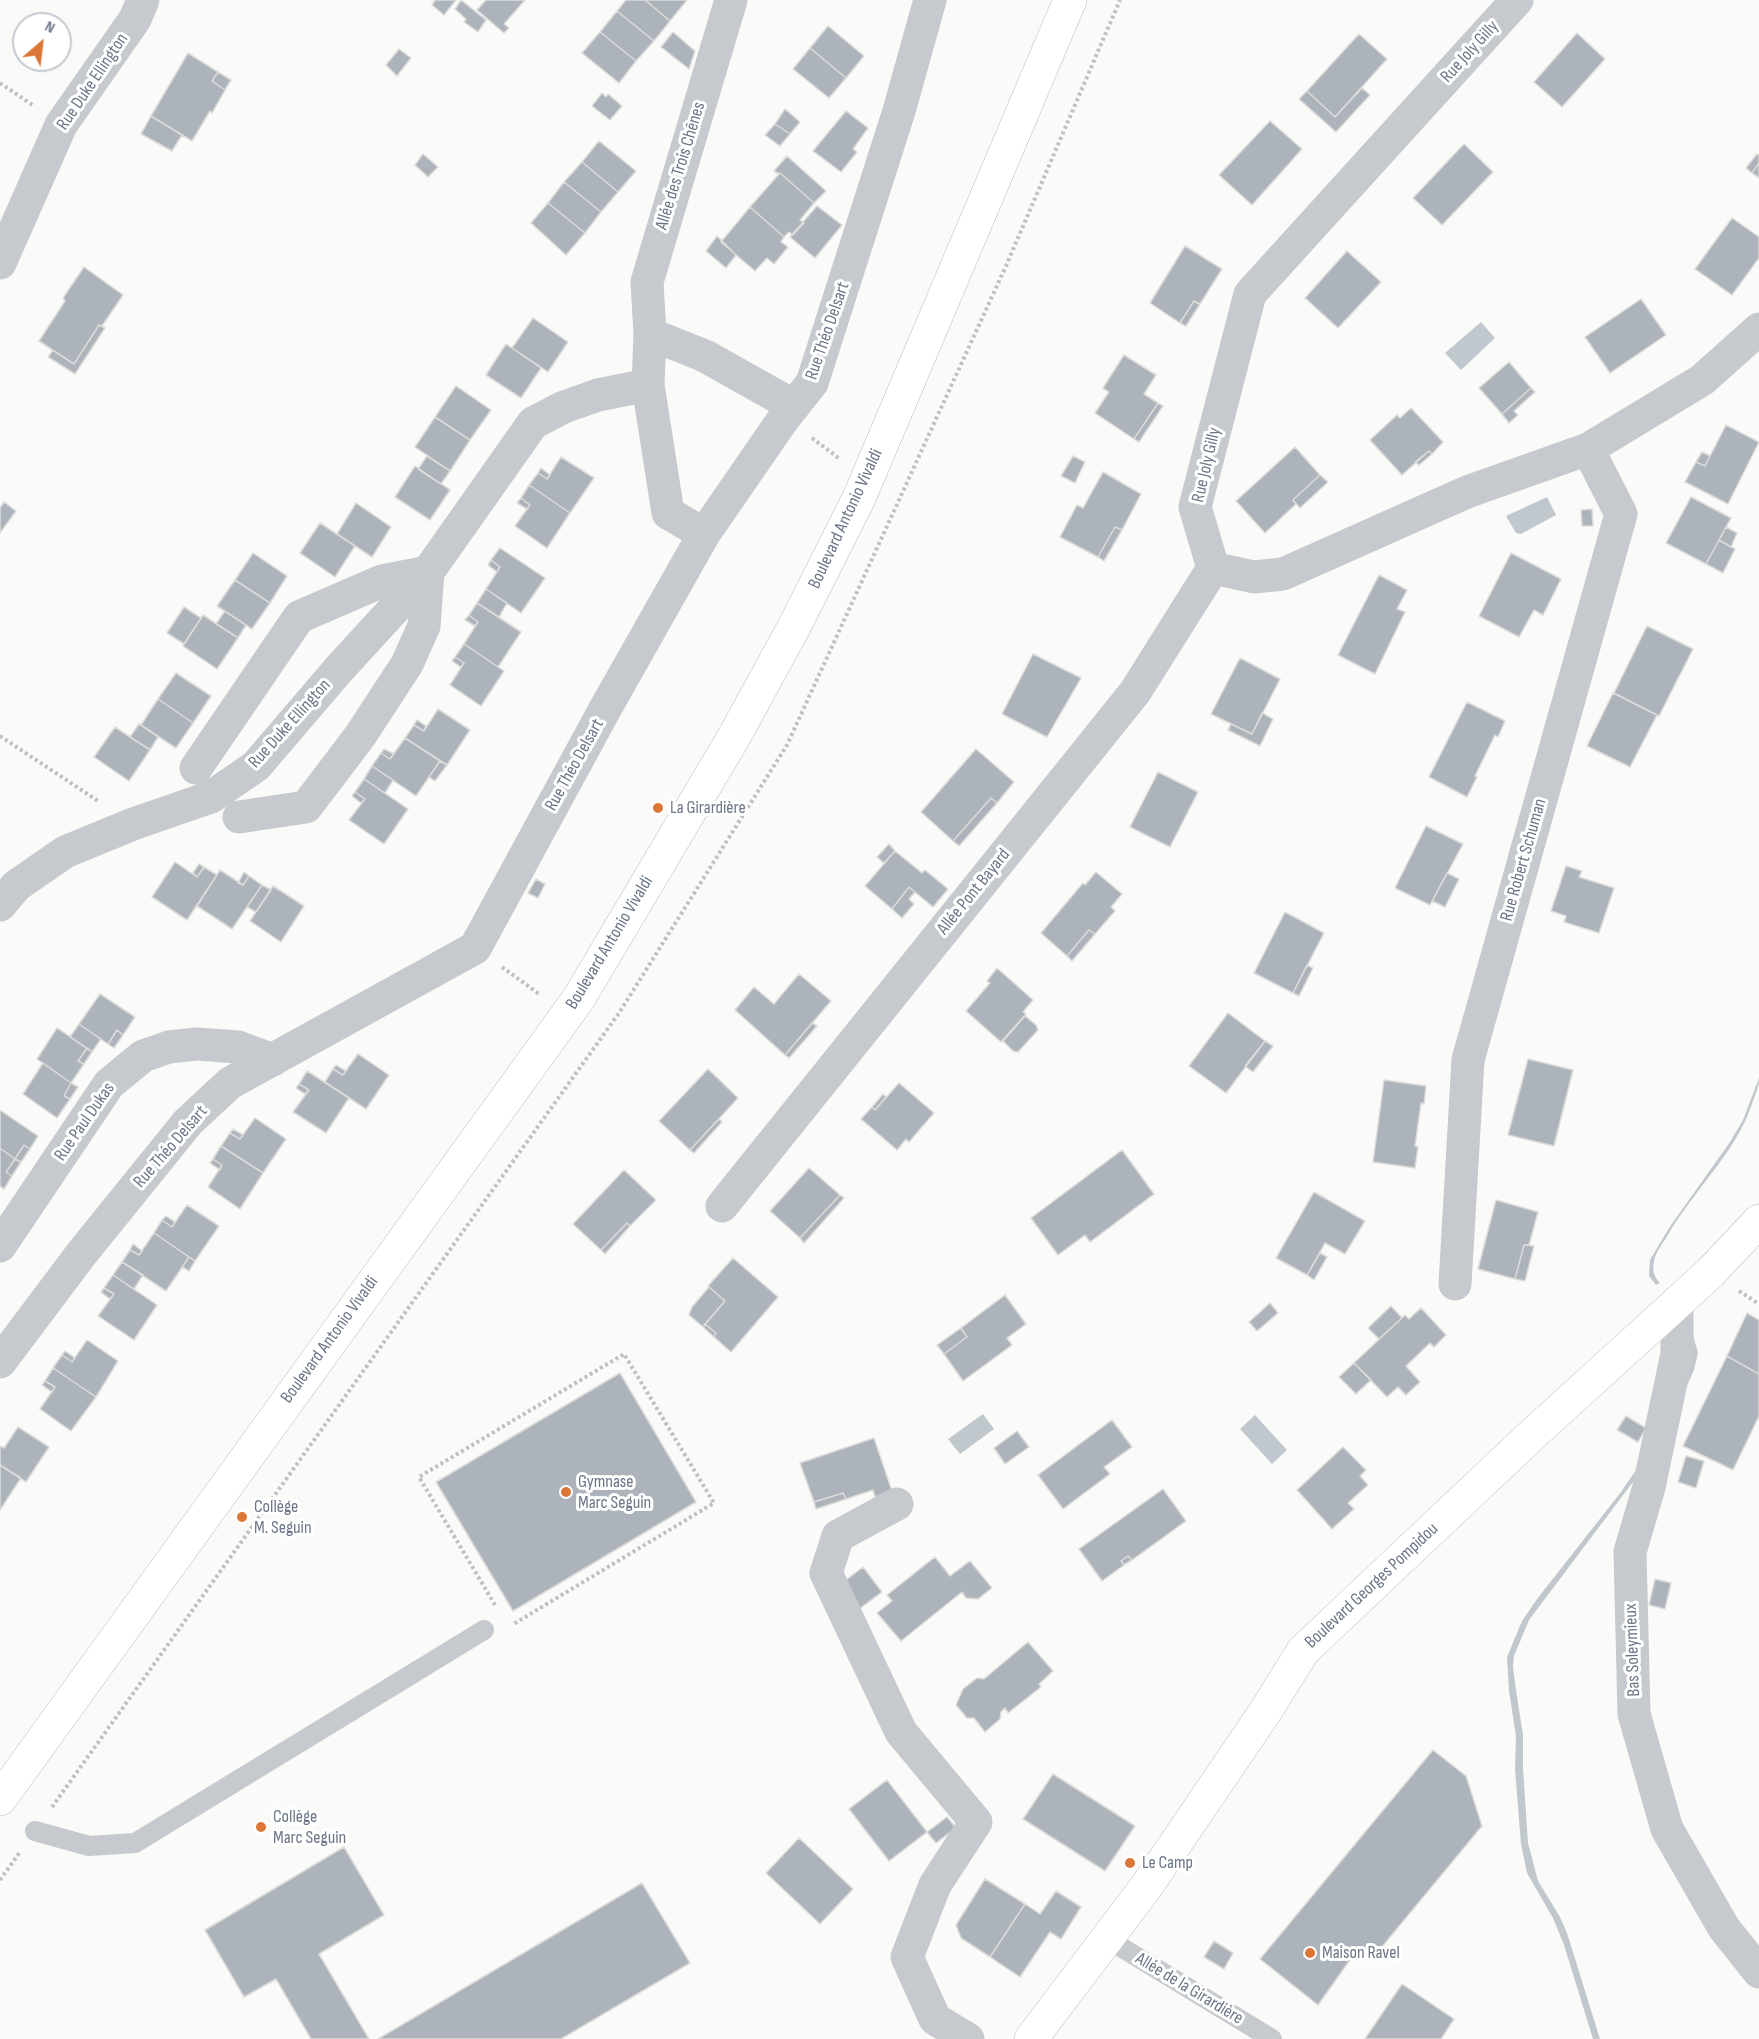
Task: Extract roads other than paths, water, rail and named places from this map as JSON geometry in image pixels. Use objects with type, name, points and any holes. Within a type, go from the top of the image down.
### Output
[{"type":"street","name":"Rue Duke Ellington","points":[[0,263],[61,125],[135,19],[143,0]]},
{"type":"street","name":"Allée des Trois Chênes","points":[[704,534],[668,513],[648,385],[650,334],[647,282],[731,0]]},
{"type":"street","name":"Rue Théo Delsart","points":[[0,1362],[82,1253],[188,1122],[230,1083],[475,948],[704,534],[789,412],[812,384],[899,111],[930,0]]},
{"type":"street","name":"Boulevard Antonio Vivaldi","points":[[0,1799],[579,998],[735,735],[799,617],[859,498],[1070,0]]},
{"type":"street","name":"Rue Joly Gilly","points":[[1213,568],[1195,507],[1250,294],[1517,0]]},
{"type":"street","points":[[1213,568],[1254,577],[1283,574],[1467,492],[1588,449],[1702,380],[1759,329]]},
{"type":"street","points":[[650,334],[705,356],[789,412]]},
{"type":"street","name":"Rue Duke Ellington","points":[[0,905],[16,886],[65,852],[133,824],[211,797],[256,766],[339,669],[428,572],[533,423],[564,407],[598,395],[648,385]]},
{"type":"street","name":"Rue Robert Schuman","points":[[1455,1284],[1468,1060],[1621,514],[1588,449]]},
{"type":"street","name":"Allée Pont Bayard","points":[[722,1206],[1135,692],[1213,568]]},
{"type":"street","points":[[196,768],[299,617],[382,581],[428,572],[424,626],[407,664],[360,735],[306,807],[239,817]]},
{"type":"street","name":"Rue Paul Dukas","points":[[0,1246],[109,1084],[143,1056],[169,1047],[197,1044],[238,1047],[273,1060]]},
{"type":"street","name":"Boulevard Georges Pompidou","points":[[1030,2039],[1146,1887],[1265,1712],[1303,1651],[1533,1434],[1710,1273],[1759,1221]]},
{"type":"street","name":"Bas Soleymieux","points":[[1677,1302],[1677,1354],[1649,1487],[1630,1552],[1634,1714],[1667,1829],[1724,1928],[1759,1972]]},
{"type":"street","points":[[897,1504],[838,1536],[826,1573],[901,1732],[976,1822],[935,1885],[907,1957],[935,2019],[968,2039]]},
{"type":"lane","points":[[35,1830],[89,1846],[135,1843],[484,1630]]},
{"type":"lane","name":"Allée de la Girardière","points":[[1106,1938],[1272,2039]]},
{"type":"place","name":"La Girardière","points":[[658,808]]},
{"type":"place","name":"Gymnase Marc Seguin","points":[[566,1492]]},
{"type":"place","name":"Collège M. Seguin","points":[[242,1517]]},
{"type":"place","name":"Collège Marc Seguin","points":[[261,1827]]},
{"type":"place","name":"Le Camp","points":[[1130,1863]]},
{"type":"place","name":"Maison Ravel","points":[[1310,1953]]}]
